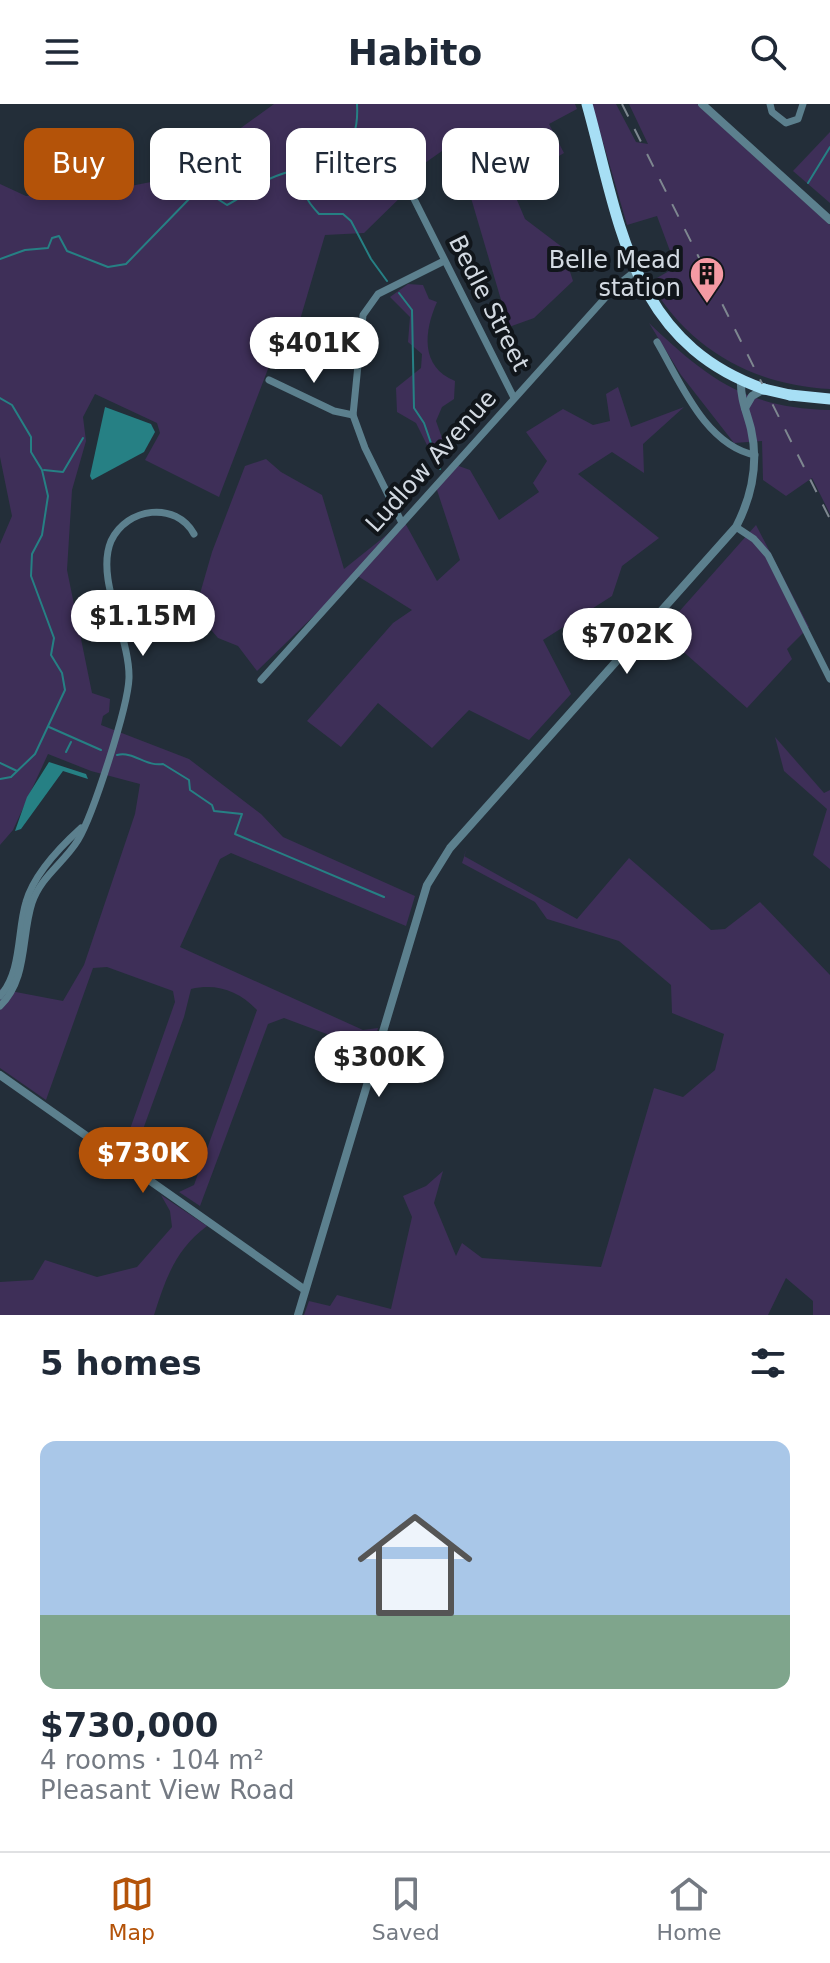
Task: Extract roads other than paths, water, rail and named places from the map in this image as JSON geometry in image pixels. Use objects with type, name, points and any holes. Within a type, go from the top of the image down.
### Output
[{"type":"highway","points":[[587,104],[634,272],[669,325],[695,350],[737,382],[804,398],[830,399]]},
{"type":"street","points":[[702,104],[830,220]]},
{"type":"street","points":[[770,104],[772,112],[786,123],[798,119],[803,104]]},
{"type":"street","name":"Bedle Street","points":[[414,200],[514,398]]},
{"type":"street","points":[[402,523],[365,448],[353,415],[366,309],[378,294],[444,261]]},
{"type":"street","name":"Ludlow Avenue","points":[[261,680],[614,288],[634,272]]},
{"type":"street","points":[[657,342],[714,432],[730,446],[755,455]]},
{"type":"street","points":[[269,380],[334,411],[353,415]]},
{"type":"street","points":[[298,1315],[422,902],[434,872],[450,848],[736,527],[752,487],[755,455],[737,382]]},
{"type":"street","points":[[745,408],[750,398],[764,389]]},
{"type":"street","points":[[0,1002],[17,981],[28,907],[48,869],[80,838],[128,686],[127,655],[107,569],[111,542],[127,522],[153,512],[179,516],[194,534]]},
{"type":"street","points":[[736,527],[754,539],[768,555],[830,679]]},
{"type":"street","points":[[0,1075],[305,1290]]},
{"type":"waterway","points":[[0,259],[25,250],[48,248],[52,238],[59,236],[67,251],[108,267],[126,264],[191,197],[205,191],[227,205],[269,179],[330,160],[342,152],[351,142],[356,126],[357,104]]},
{"type":"waterway","points":[[808,183],[830,147]]},
{"type":"waterway","points":[[308,200],[319,214],[343,214],[351,221],[371,259],[387,281]]},
{"type":"waterway","points":[[399,293],[412,310],[414,408],[424,423],[440,469]]},
{"type":"waterway","points":[[0,398],[12,405],[31,437],[31,452],[42,470],[48,496],[42,535],[32,554],[31,576],[54,638],[51,655],[62,673],[65,690],[35,754],[11,777],[0,779]]},
{"type":"waterway","points":[[44,470],[63,472],[83,438]]},
{"type":"waterway","points":[[49,727],[101,750]]},
{"type":"waterway","points":[[66,752],[71,742]]},
{"type":"waterway","points":[[117,755],[163,764],[189,780],[190,790],[212,805],[214,811],[242,814],[235,834],[384,897]]},
{"type":"waterway","points":[[0,763],[17,771]]},
{"type":"railway","points":[[622,104],[830,519]]},
{"type":"place","name":"Belle Mead station","points":[[707,305]]}]
